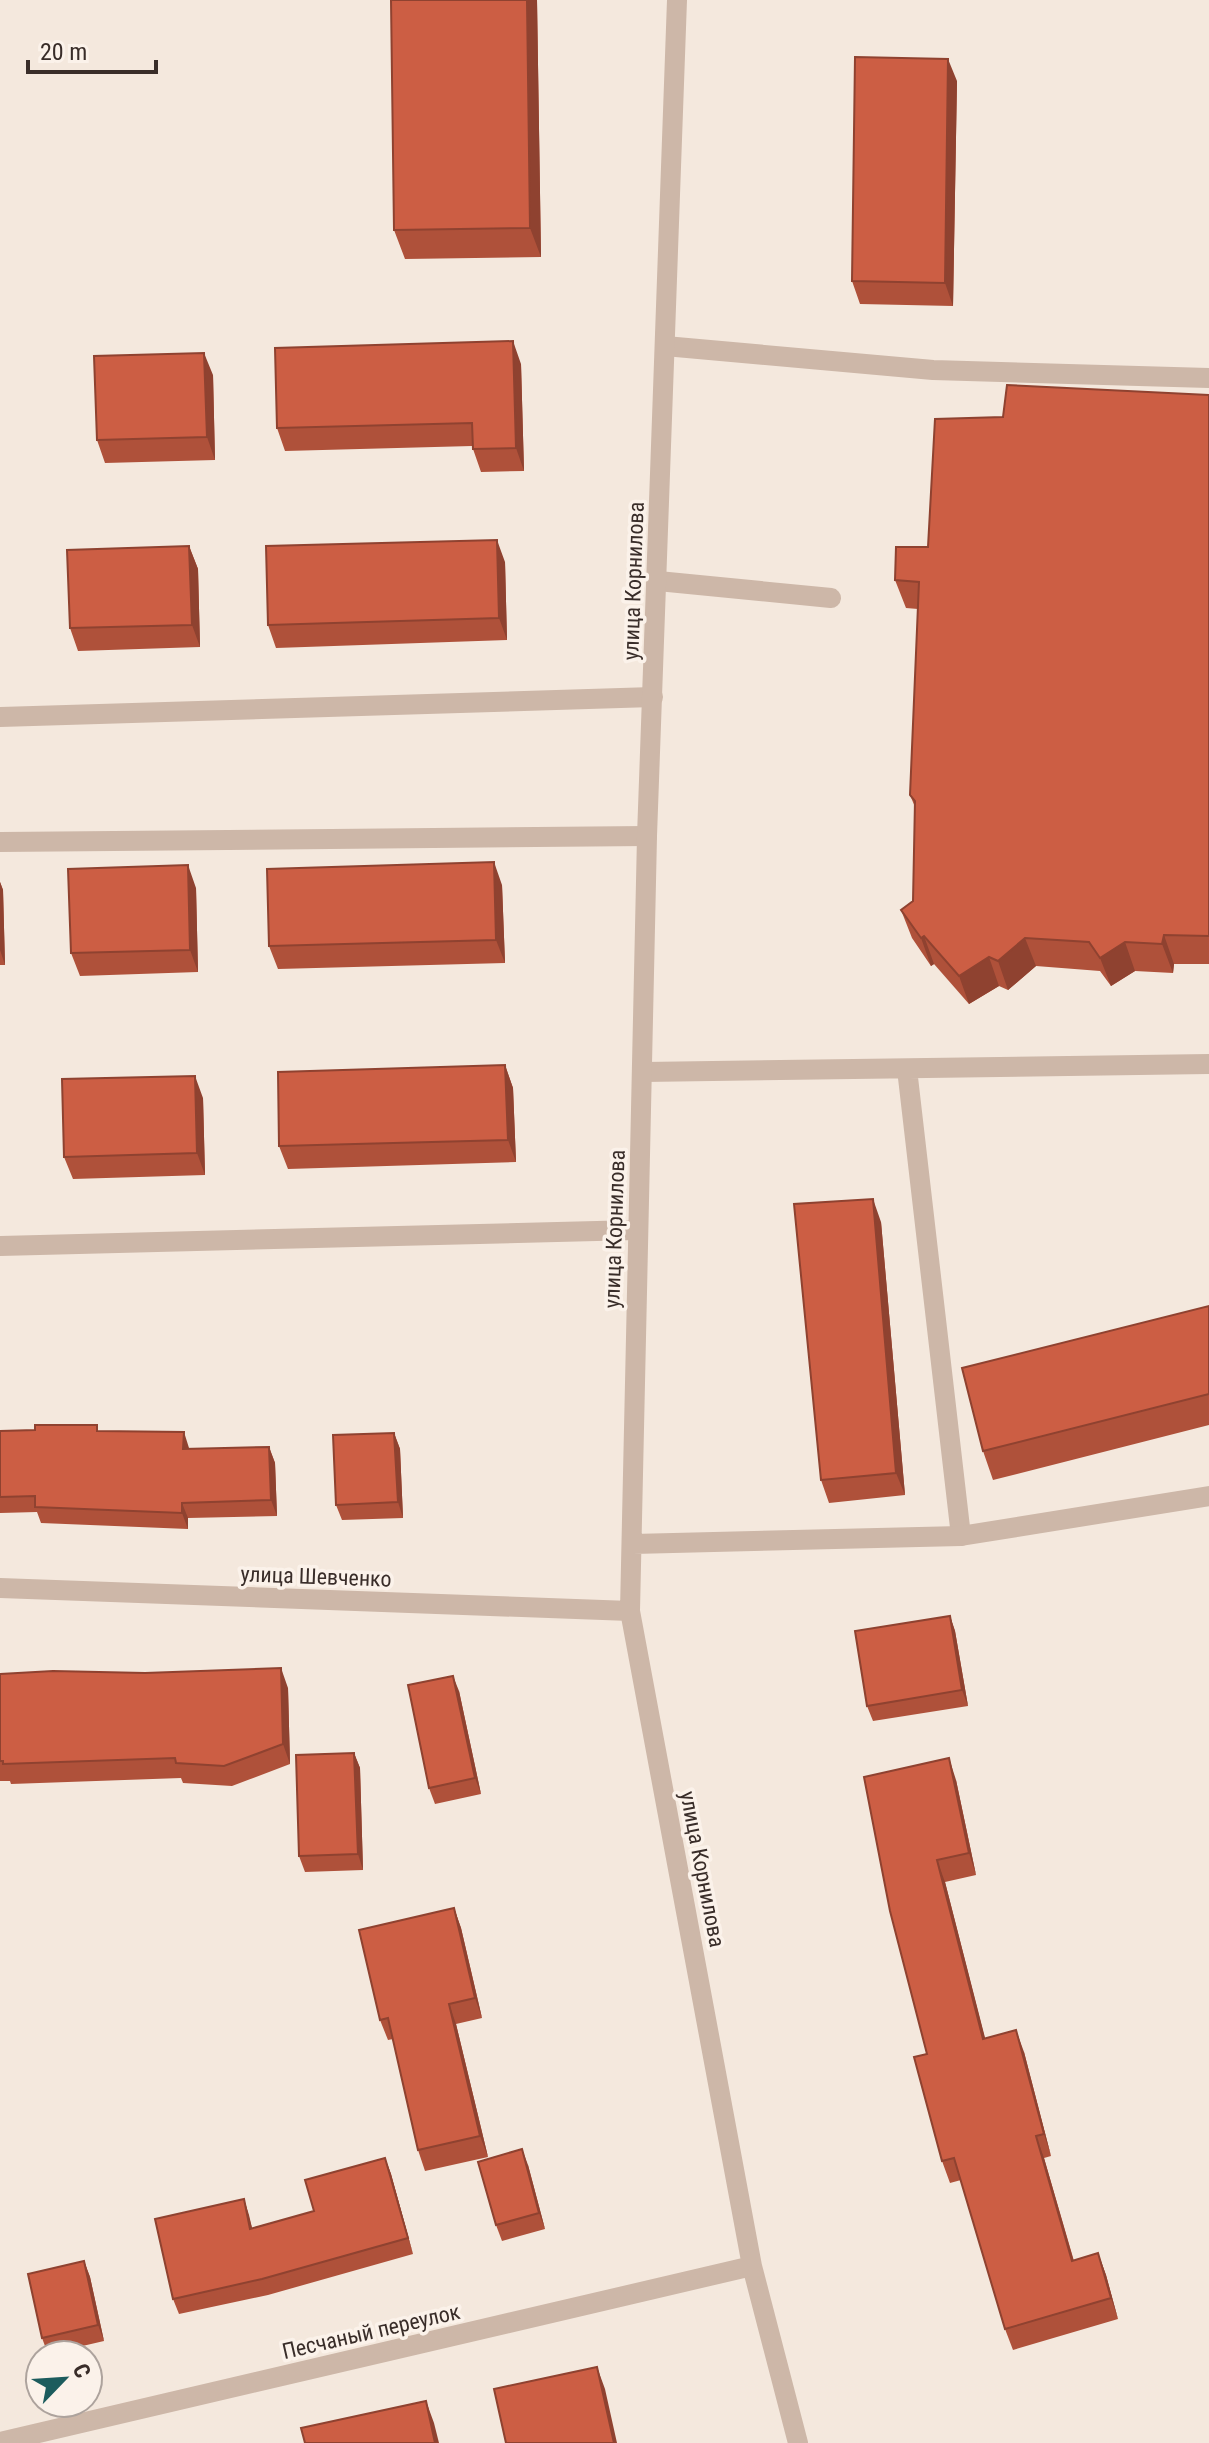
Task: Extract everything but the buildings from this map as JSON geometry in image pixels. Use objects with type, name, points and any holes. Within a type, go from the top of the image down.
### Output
[{"type":"street","name":"улица Корнилова","points":[[677,0],[647,836],[630,1611],[752,2266],[798,2443]]},
{"type":"street","points":[[665,346],[933,370],[1209,378]]},
{"type":"street","points":[[658,581],[831,598]]},
{"type":"street","points":[[0,717],[653,697]]},
{"type":"street","points":[[0,842],[647,836]]},
{"type":"street","points":[[644,1072],[1209,1064]]},
{"type":"street","points":[[907,1069],[961,1536]]},
{"type":"street","points":[[0,1246],[636,1230]]},
{"type":"street","points":[[633,1544],[961,1536],[1209,1496]]},
{"type":"street","name":"улица Шевченко","points":[[0,1588],[630,1611]]},
{"type":"street","name":"Песчаный переулок","points":[[0,2442],[752,2266]]}]
